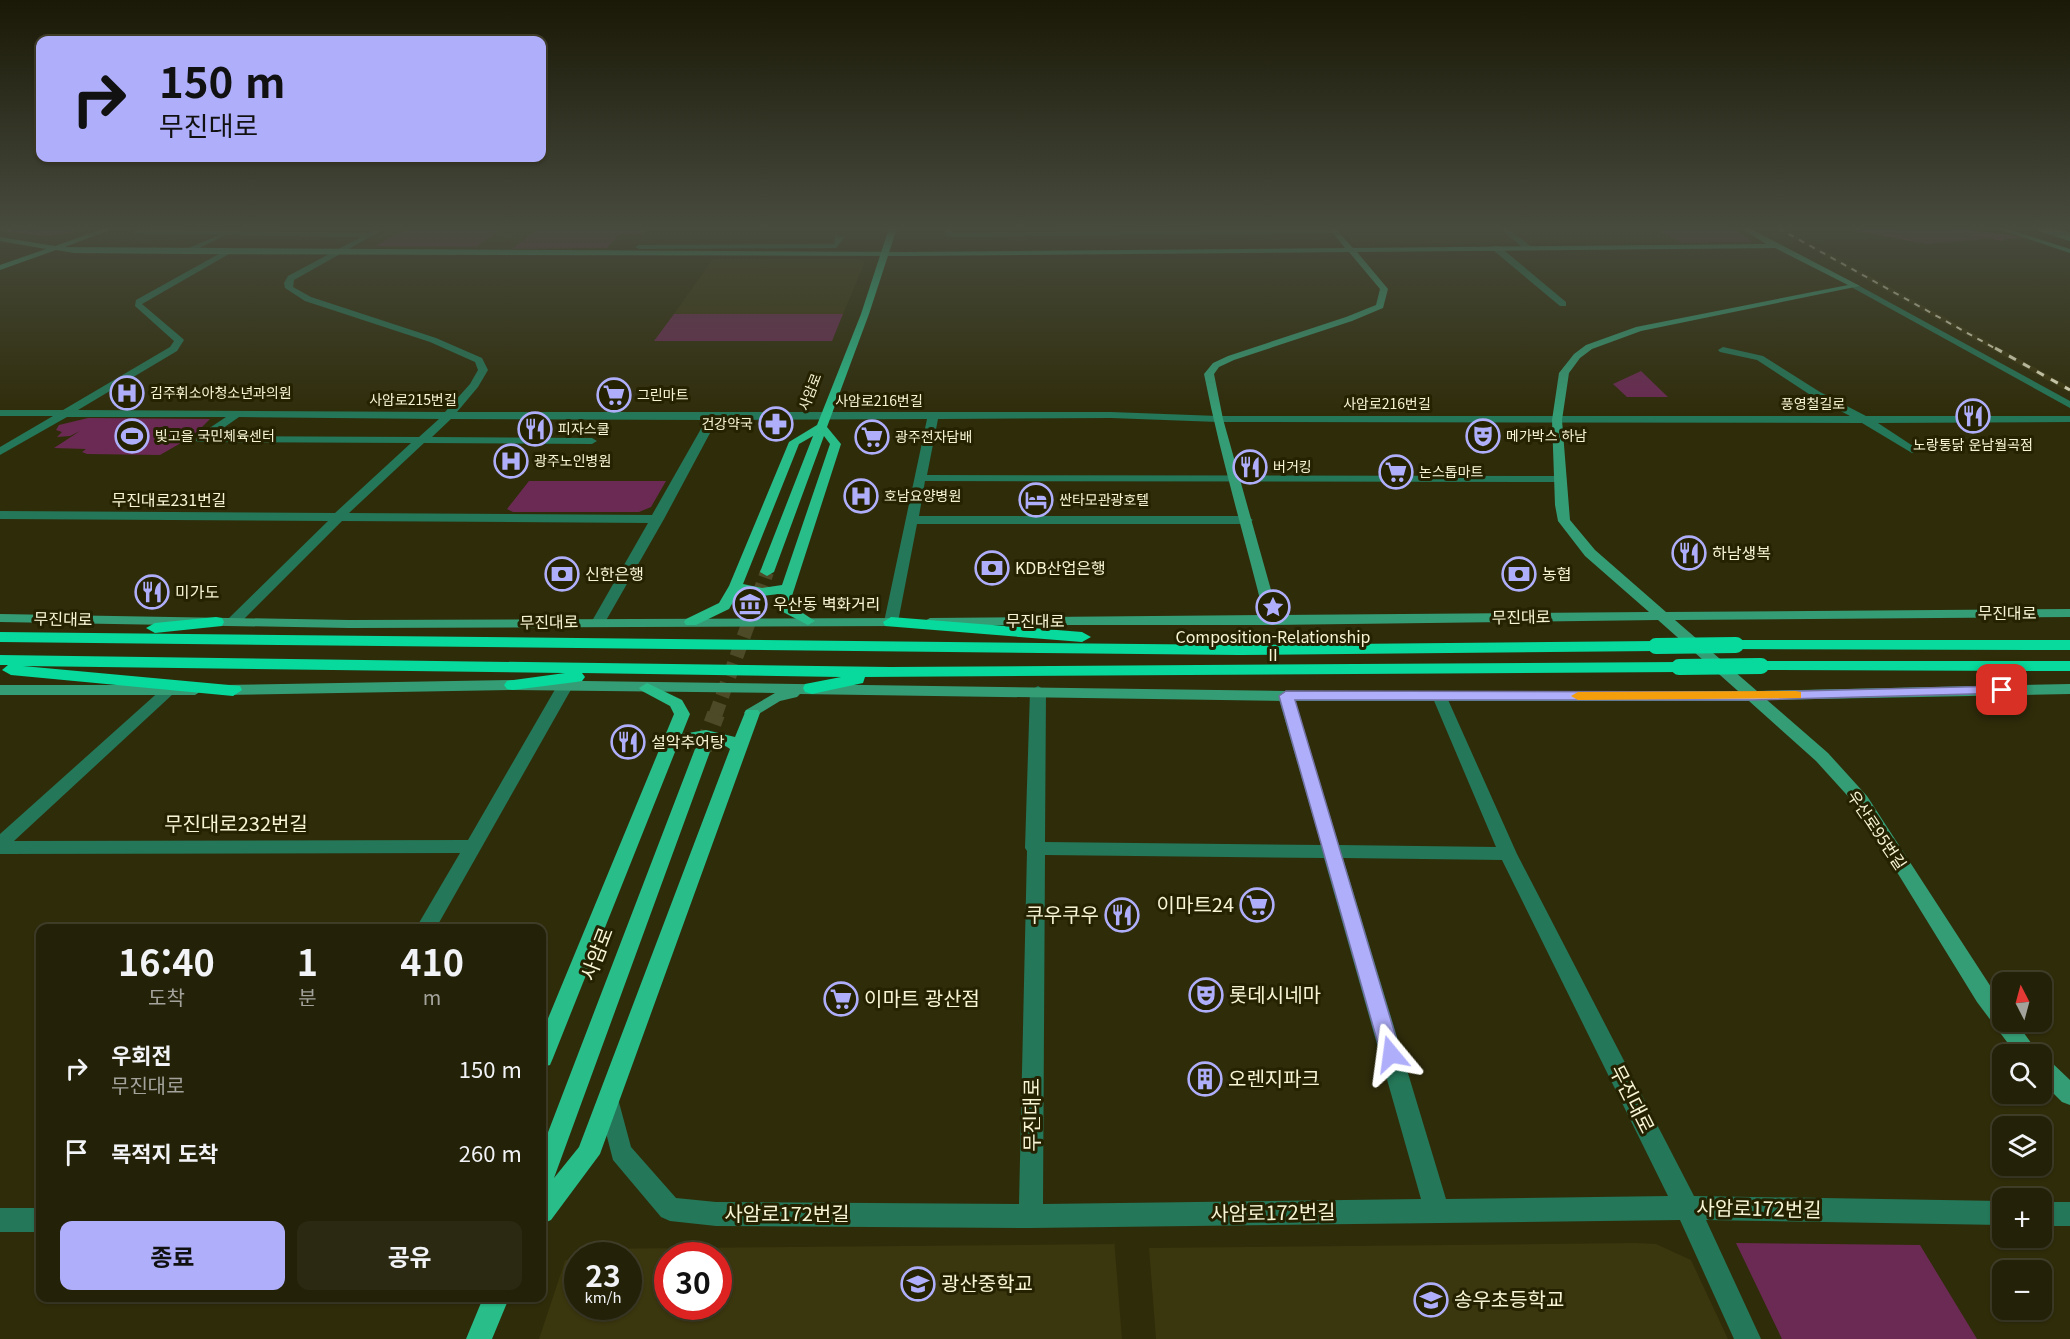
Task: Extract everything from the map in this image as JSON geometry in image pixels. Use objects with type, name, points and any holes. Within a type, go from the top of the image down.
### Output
[{"type":"highway","points":[[61,637],[224,622]]},
{"type":"highway","points":[[891,622],[1240,650]]},
{"type":"highway","name":"무진대로","points":[[0,637],[1240,650],[1736,645],[2070,645]]},
{"type":"highway","points":[[0,660],[890,672],[2070,666]]},
{"type":"highway","points":[[513,685],[640,668]]},
{"type":"highway","points":[[0,669],[233,690]]},
{"type":"highway","points":[[812,688],[890,672]]},
{"type":"main road","name":"사암로","points":[[768,572],[872,290]]},
{"type":"main road","points":[[691,622],[724,606],[736,586],[794,442],[824,421],[836,444],[784,599],[786,608],[807,621]]},
{"type":"main road","points":[[736,586],[760,592],[778,591],[788,587]]},
{"type":"main road","points":[[546,1048],[671,742],[682,709],[676,703],[647,688]]},
{"type":"main road","points":[[546,1207],[588,1154],[752,713]]},
{"type":"main road","points":[[671,742],[706,734],[725,738],[738,747]]},
{"type":"main road","name":"사암로","points":[[546,1167],[703,749]]},
{"type":"main road","points":[[479,1339],[494,1302]]},
{"type":"street","points":[[0,452],[174,349],[179,340],[138,304],[140,300],[157,290]]},
{"type":"street","points":[[224,622],[448,415],[483,370],[479,360],[433,340],[308,299],[293,290]]},
{"type":"street","points":[[1272,621],[1208,379],[1211,370],[1216,365],[1242,354],[1349,320],[1380,306],[1384,290]]},
{"type":"street","points":[[1547,290],[1563,304]]},
{"type":"street","points":[[1659,615],[1590,553],[1571,531],[1563,513],[1557,420],[1564,373],[1577,356],[1608,339],[1639,329],[1833,290]]},
{"type":"street","points":[[1864,290],[2070,405]]},
{"type":"street","points":[[1723,350],[1760,358],[1816,394],[1864,419],[1912,450]]},
{"type":"street","name":"사암로215번길","points":[[0,413],[448,415],[564,428],[713,417],[824,421]]},
{"type":"street","points":[[236,415],[200,439],[420,440],[564,428],[592,441]]},
{"type":"street","name":"사암로216번길","points":[[891,622],[933,416]]},
{"type":"street","name":"사암로216번길","points":[[824,421],[933,416],[1557,420]]},
{"type":"street","points":[[599,621],[713,417]]},
{"type":"street","name":"풍영철길로","points":[[1557,420],[2070,419]]},
{"type":"street","points":[[0,438],[24,438]]},
{"type":"street","points":[[921,478],[1561,479]]},
{"type":"street","name":"무진대로231번길","points":[[0,515],[658,519]]},
{"type":"street","points":[[912,520],[1247,520]]},
{"type":"street","name":"무진대로","points":[[0,618],[224,622],[891,622],[1272,621],[1659,615],[2070,613]]},
{"type":"street","name":"우산로95번길","points":[[1659,615],[1822,757],[1861,800],[1984,996],[2020,1044]]},
{"type":"street","points":[[0,690],[168,691],[513,685],[1286,696],[1753,696],[2070,689]]},
{"type":"street","points":[[428,924],[565,686]]},
{"type":"street","points":[[752,713],[775,698],[812,688]]},
{"type":"street","name":"무진대로232번길","points":[[0,846],[168,691]]},
{"type":"street","name":"무진대로","points":[[1031,1215],[1034,848],[1038,691]]},
{"type":"street","points":[[1286,696],[1437,1211]]},
{"type":"street","name":"무진대로","points":[[1440,696],[1508,854],[1687,1208],[1748,1339]]},
{"type":"street","name":"무진대로232번길","points":[[0,846],[472,846]]},
{"type":"street","points":[[1034,848],[1508,854]]},
{"type":"street","points":[[2052,1078],[2070,1095]]},
{"type":"street","name":"사암로172번길","points":[[609,1102],[621,1152],[670,1209],[716,1214],[1031,1215],[1687,1208],[1992,1213]]},
{"type":"street","points":[[2052,1214],[2070,1214]]},
{"type":"street","points":[[0,1220],[36,1220]]},
{"type":"shaded area","points":[[691,290],[853,290],[843,314],[674,314]]},
{"type":"shaded area","points":[[1885,290],[1896,290],[2070,387],[2070,393]]},
{"type":"shaded area","points":[[674,314],[843,314],[832,341],[654,341]]},
{"type":"shaded area","points":[[1641,371],[1668,397],[1627,397],[1613,384]]},
{"type":"shaded area","name":"빛고을 국민체육센터","points":[[88,418],[210,419],[193,436],[160,455],[87,454],[82,452],[86,449],[54,448],[80,431],[70,436],[57,437],[62,432],[56,430],[59,425]]},
{"type":"shaded area","points":[[529,481],[666,481],[651,507],[639,512],[513,512],[507,509]]},
{"type":"shaded area","name":"광산중학교","points":[[1114,1238],[1122,1339],[539,1339],[564,1264],[564,1320],[642,1320],[642,1248],[654,1248],[654,1320],[732,1320],[732,1248],[1114,1244]]},
{"type":"shaded area","points":[[1736,1243],[1920,1245],[1977,1339],[1782,1339]]},
{"type":"shaded area","name":"송우초등학교","points":[[1656,1244],[1691,1260],[1728,1339],[1156,1339],[1149,1248]]},
{"type":"tunnel","points":[[715,716],[767,572]]},
{"type":"tunnel","points":[[703,749],[716,714]]},
{"type":"railway","points":[[1891,290],[1998,350]]},
{"type":"railway","points":[[1995,348],[2070,390]]},
{"type":"slow traffic","points":[[1578,696],[1796,695]]},
{"type":"place","name":"김주휘소아청소년과의원","points":[[127,393]]},
{"type":"place","name":"그린마트","points":[[614,395]]},
{"type":"place","name":"노랑통닭 운남월곡점","points":[[1973,416]]},
{"type":"place","name":"건강약국","points":[[776,424]]},
{"type":"place","name":"피자스쿨","points":[[535,429]]},
{"type":"place","name":"빛고을 국민체육센터","points":[[132,436]]},
{"type":"place","name":"메가박스 하남","points":[[1483,436]]},
{"type":"place","name":"광주전자담배","points":[[872,437]]},
{"type":"place","name":"광주노인병원","points":[[511,461]]},
{"type":"place","name":"버거킹","points":[[1250,467]]},
{"type":"place","name":"논스톱마트","points":[[1396,472]]},
{"type":"place","name":"호남요양병원","points":[[861,496]]},
{"type":"place","name":"싼타모관광호텔","points":[[1036,500]]},
{"type":"place","name":"하남생복","points":[[1689,553]]},
{"type":"place","name":"KDB산업은행","points":[[992,568]]},
{"type":"place","name":"신한은행","points":[[562,574]]},
{"type":"place","name":"농협","points":[[1519,574]]},
{"type":"place","name":"미가도","points":[[152,592]]},
{"type":"place","name":"우산동 벽화거리","points":[[750,604]]},
{"type":"place","name":"Composition-Relationship II","points":[[1273,607]]},
{"type":"place","name":"설악추어탕","points":[[628,742]]},
{"type":"place","name":"이마트24","points":[[1257,905]]},
{"type":"place","name":"쿠우쿠우","points":[[1122,915]]},
{"type":"place","name":"롯데시네마","points":[[1206,995]]},
{"type":"place","name":"이마트 광산점","points":[[841,999]]},
{"type":"place","name":"오렌지파크","points":[[1205,1079]]},
{"type":"place","name":"광산중학교","points":[[918,1284]]},
{"type":"place","name":"송우초등학교","points":[[1431,1300]]},
{"type":"route","points":[[1391,1054],[1286,696],[1753,696],[2002,690]]}]
